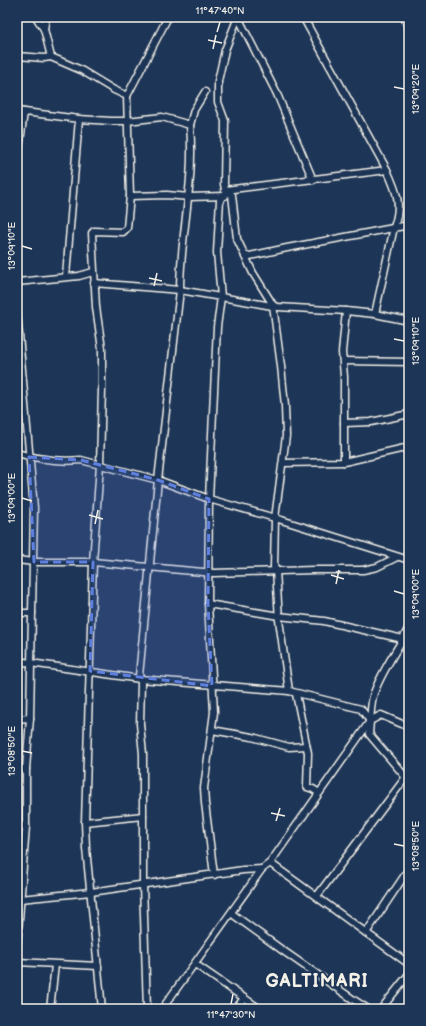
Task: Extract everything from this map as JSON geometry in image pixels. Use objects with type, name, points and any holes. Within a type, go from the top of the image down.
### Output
[{"type":"street","points":[[36,17],[44,29],[51,57]]},
{"type":"street","points":[[44,29],[46,17]]},
{"type":"street","points":[[102,1009],[86,848],[85,822],[93,562],[100,465],[102,389],[102,349],[96,307],[92,233],[94,231],[123,232],[127,228],[130,196],[127,96],[168,17]]},
{"type":"street","points":[[238,17],[277,94],[313,180]]},
{"type":"street","points":[[214,874],[204,788],[214,712],[208,604],[209,499],[217,327],[221,297],[217,246],[220,200],[224,193],[225,121],[218,102],[218,82],[225,50],[238,17]]},
{"type":"street","points":[[303,17],[387,170],[395,188],[398,200],[398,215],[375,314]]},
{"type":"street","points":[[404,17],[409,30]]},
{"type":"street","points":[[17,56],[44,58],[51,57],[81,70],[127,96]]},
{"type":"street","points":[[147,1009],[143,885],[143,754],[140,724],[140,679],[149,568],[189,197],[190,125],[194,110],[204,92]]},
{"type":"street","points":[[17,111],[79,119],[128,121],[162,117],[190,125]]},
{"type":"street","points":[[17,164],[24,112]]},
{"type":"street","points":[[66,276],[79,119]]},
{"type":"street","points":[[130,196],[166,195],[189,197],[387,170]]},
{"type":"street","points":[[224,193],[232,195],[237,239],[245,257],[273,305],[285,406],[286,436],[276,518],[274,567],[276,570],[279,616],[289,691]]},
{"type":"street","points":[[245,257],[409,225]]},
{"type":"street","points":[[17,282],[66,276],[79,276],[93,272]]},
{"type":"street","points":[[94,283],[180,290],[278,307],[375,314],[409,321]]},
{"type":"street","points":[[344,462],[344,361],[342,352],[346,311]]},
{"type":"street","points":[[17,312],[34,508],[30,718],[26,769],[26,826],[17,946]]},
{"type":"street","points":[[344,361],[409,362]]},
{"type":"street","points":[[344,423],[371,422],[409,414]]},
{"type":"street","points":[[283,463],[344,462],[409,447]]},
{"type":"street","points":[[17,453],[29,457],[72,461],[81,460],[158,480],[209,499],[276,518],[409,560]]},
{"type":"street","points":[[17,560],[34,562],[93,562],[208,572],[363,570],[377,567],[396,557]]},
{"type":"street","points":[[208,604],[279,616],[324,621],[404,639]]},
{"type":"street","points":[[17,614],[32,614]]},
{"type":"street","points":[[317,896],[407,779],[369,734],[373,697],[383,672],[404,639],[409,627]]},
{"type":"street","points":[[17,661],[140,679],[289,691],[361,710],[370,721]]},
{"type":"street","points":[[296,694],[308,753],[307,787],[319,793]]},
{"type":"street","points":[[162,1009],[262,869],[270,863],[370,721],[381,715],[409,727]]},
{"type":"street","points":[[17,719],[30,718]]},
{"type":"street","points":[[212,730],[252,737],[289,747],[306,746]]},
{"type":"street","points":[[17,769],[26,769]]},
{"type":"street","points":[[85,822],[143,816]]},
{"type":"street","points":[[17,825],[26,826]]},
{"type":"street","points":[[270,863],[409,964]]},
{"type":"street","points":[[20,899],[91,892],[214,874],[262,869]]},
{"type":"street","points":[[366,933],[409,869]]},
{"type":"street","points":[[231,913],[276,946],[368,1009]]},
{"type":"street","points":[[17,962],[98,966]]},
{"type":"street","points":[[195,964],[260,1009]]},
{"type":"street","points":[[50,1009],[55,965]]},
{"type":"street","points":[[381,1009],[409,974]]},
{"type":"street","points":[[236,1009],[244,998]]},
{"type":"highlighted area","points":[[29,457],[81,460],[158,480],[209,499],[208,604],[212,686],[90,671],[93,562],[34,562]]},
{"type":"district","name":"GALTIMARI","points":[[317,981]]}]
